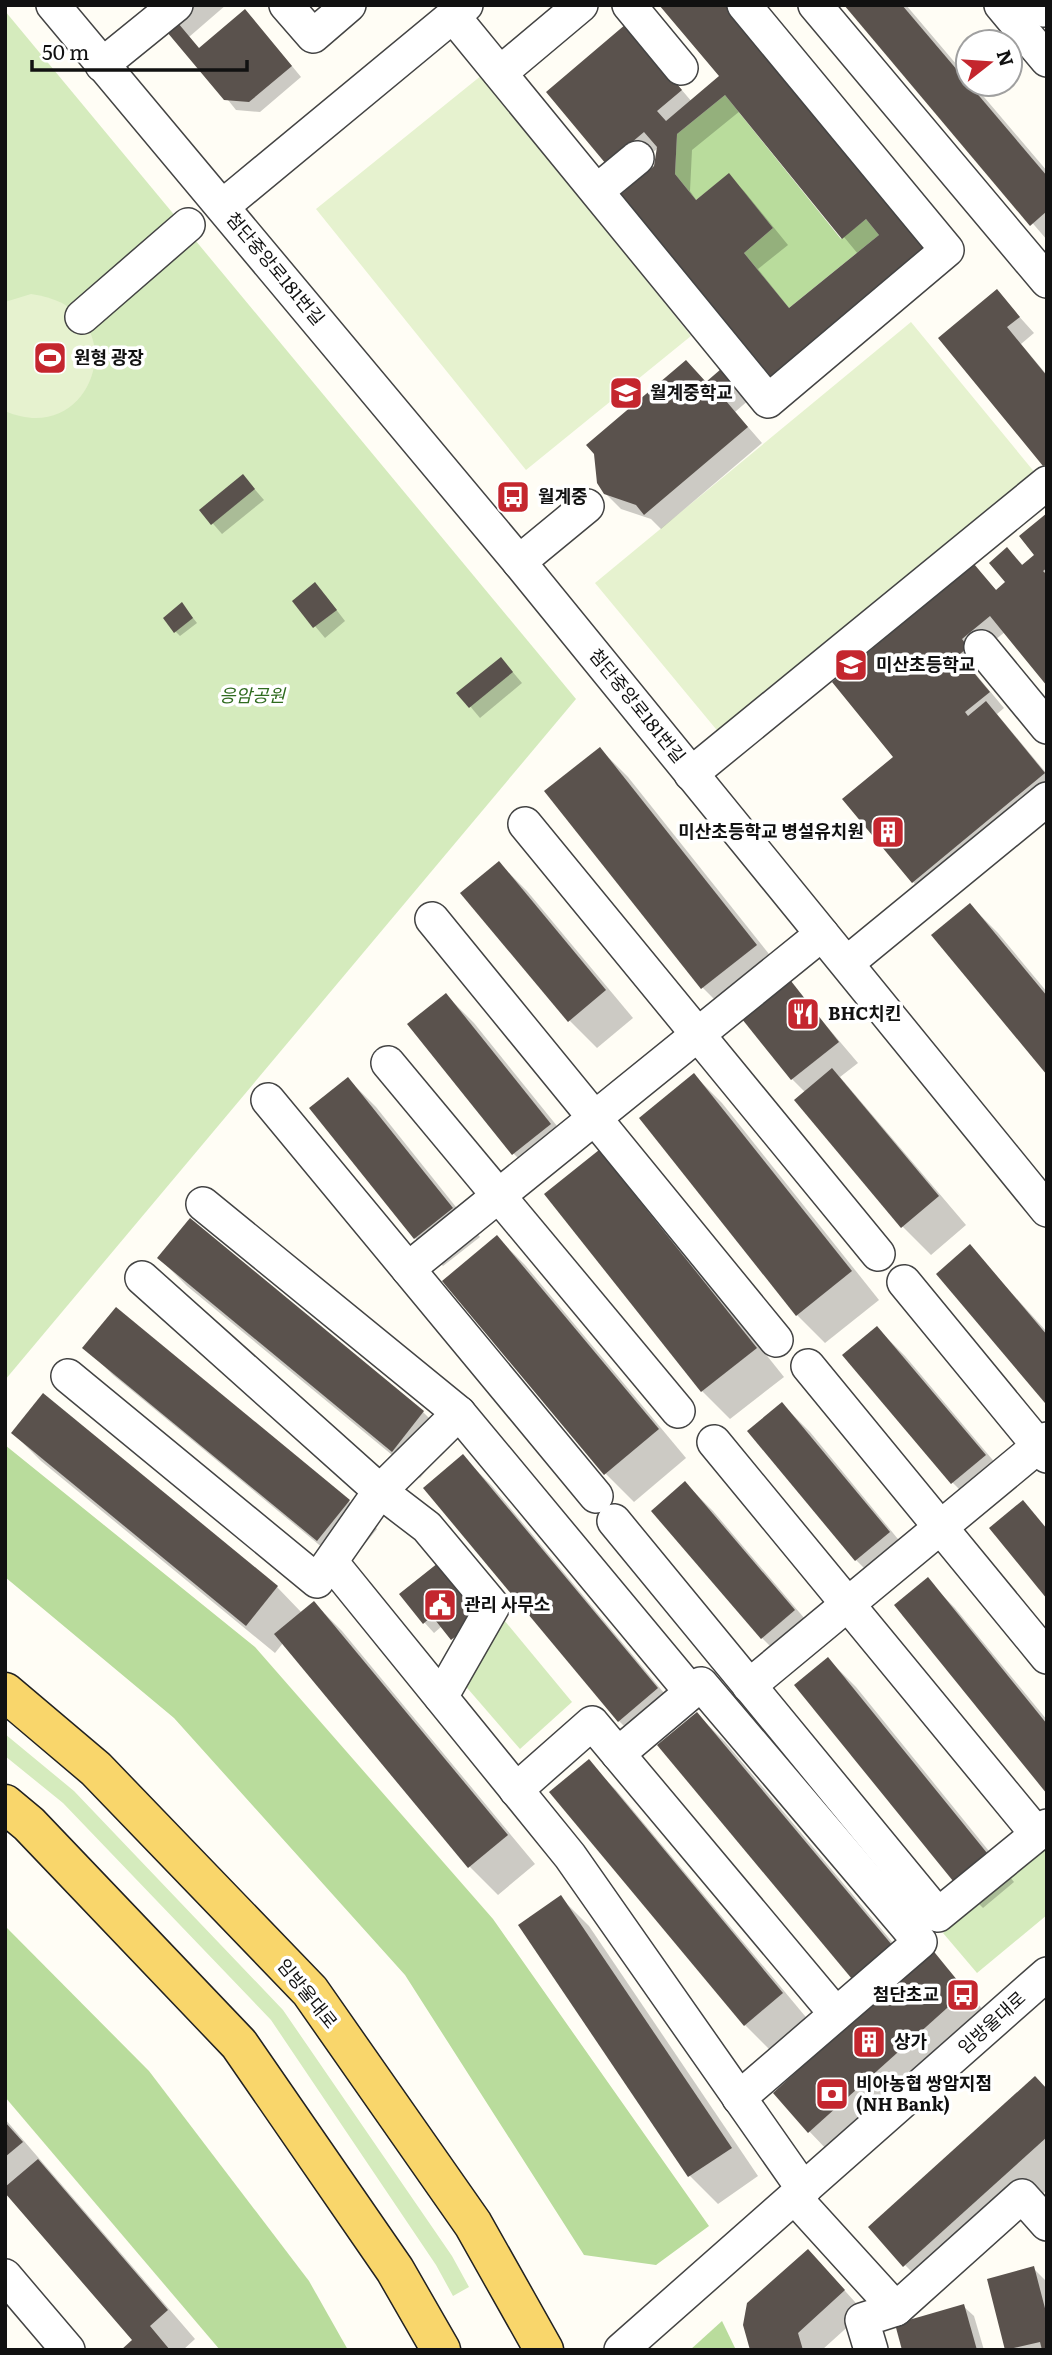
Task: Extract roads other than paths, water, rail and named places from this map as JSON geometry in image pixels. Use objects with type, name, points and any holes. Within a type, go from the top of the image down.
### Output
[{"type":"main road","name":"임방울대로","points":[[5,1692],[96,1769],[310,1991],[473,2224],[544,2350]]},
{"type":"main road","points":[[5,1804],[29,1824],[239,2044],[395,2270],[440,2350]]},
{"type":"street","name":"첨단중앙로181번길","points":[[53,5],[519,562],[1047,1210]]},
{"type":"street","points":[[103,65],[176,5]]},
{"type":"street","points":[[286,5],[313,36],[349,5]]},
{"type":"street","points":[[500,73],[581,5]]},
{"type":"street","points":[[629,5],[681,68]]},
{"type":"street","points":[[460,11],[500,73],[768,401],[947,250],[744,5]]},
{"type":"street","points":[[816,5],[1047,281]]},
{"type":"street","points":[[1001,5],[1047,60]]},
{"type":"street","name":"첨단중앙로181번길","points":[[223,206],[460,11]]},
{"type":"street","points":[[597,191],[637,158]]},
{"type":"street","points":[[82,317],[188,225]]},
{"type":"street","points":[[691,774],[1047,483]]},
{"type":"street","points":[[519,562],[587,506]]},
{"type":"street","points":[[981,647],[1047,727]]},
{"type":"street","points":[[847,963],[1047,799]]},
{"type":"street","points":[[525,824],[878,1254]]},
{"type":"street","points":[[432,919],[776,1340]]},
{"type":"street","points":[[408,1269],[822,934]]},
{"type":"street","points":[[388,1063],[678,1410]]},
{"type":"street","points":[[268,1100],[938,1915],[1042,1830],[847,1604],[714,1442]]},
{"type":"street","points":[[204,1204],[459,1413],[691,1692]]},
{"type":"street","points":[[142,1278],[380,1491],[427,1527],[493,1606],[441,1697]]},
{"type":"street","points":[[750,1686],[941,1527],[1044,1447],[904,1282]]},
{"type":"street","points":[[808,1366],[1047,1657]]},
{"type":"street","points":[[68,1376],[317,1581],[380,1491],[459,1413]]},
{"type":"street","points":[[332,1563],[570,1856],[739,2098],[800,2194],[896,2309]]},
{"type":"street","points":[[618,1754],[701,1684],[920,1942],[739,2098]]},
{"type":"street","points":[[516,1790],[592,1723],[836,2014]]},
{"type":"street","name":"임방울대로","points":[[621,2350],[1047,1974]]},
{"type":"street","points":[[871,2350],[862,2320],[896,2309],[1022,2196],[1047,2224]]},
{"type":"street","points":[[5,2276],[68,2350]]},
{"type":"place","name":"원형 광장","points":[[50,358]]},
{"type":"place","name":"월계중학교","points":[[626,393]]},
{"type":"place","name":"월계중","points":[[513,497]]},
{"type":"place","name":"미산초등학교","points":[[851,665]]},
{"type":"place","name":"미산초등학교 병설유치원","points":[[888,832]]},
{"type":"place","name":"BHC치킨","points":[[803,1014]]},
{"type":"place","name":"관리 사무소","points":[[440,1605]]},
{"type":"place","name":"첨단초교","points":[[963,1995]]},
{"type":"place","name":"상가","points":[[869,2042]]},
{"type":"place","name":"비아농협 쌍암지점 (NH Bank)","points":[[832,2094]]},
{"type":"park label","name":"응암공원","points":[[252,696]]}]
